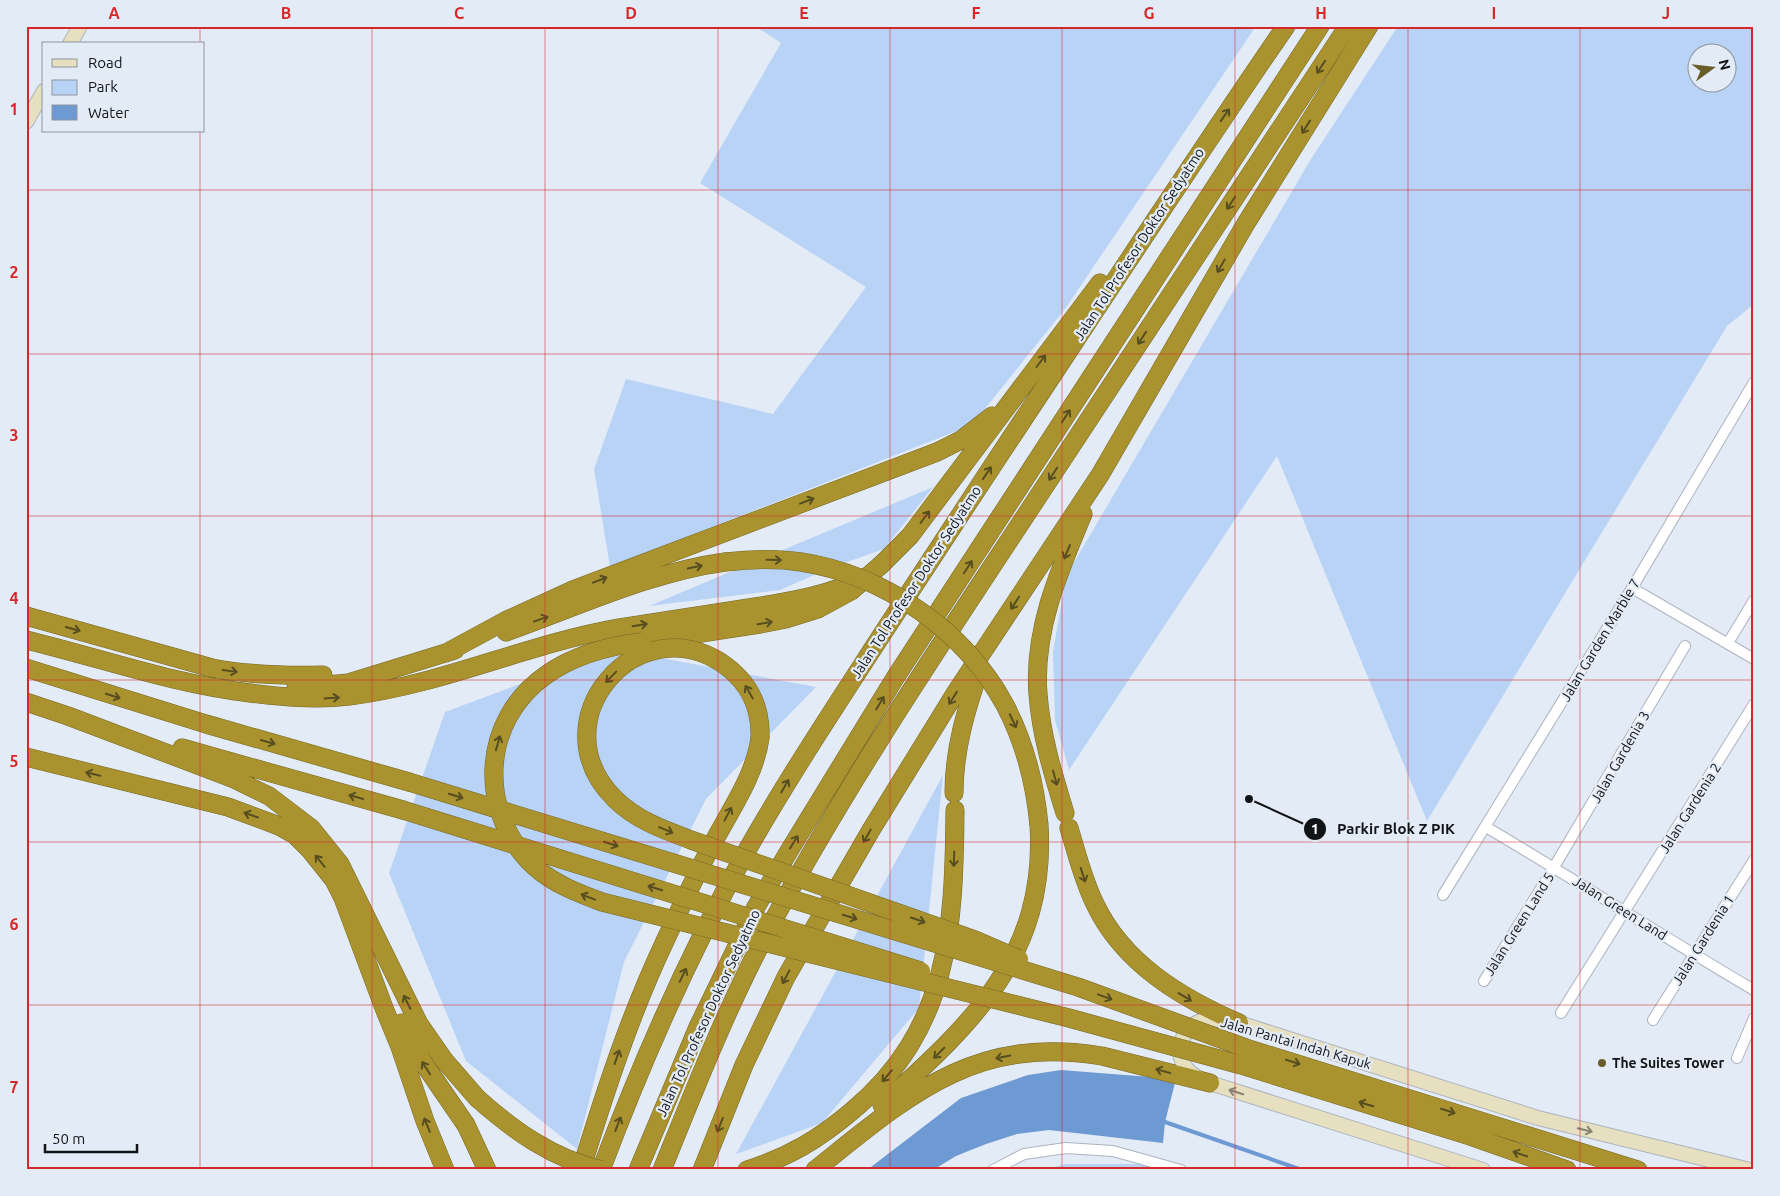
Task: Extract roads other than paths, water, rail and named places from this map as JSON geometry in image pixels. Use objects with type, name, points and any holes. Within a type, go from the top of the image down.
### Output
[{"type":"highway","name":"Jalan Tol Profesor Doktor Sedyatmo","points":[[601,1170],[627,1101],[668,1006],[710,920],[792,773],[911,588],[1197,155],[1286,26]]},
{"type":"highway","name":"Jalan Tol Profesor Doktor Sedyatmo","points":[[638,1170],[698,1027],[756,907],[789,851],[895,678],[1320,26]]},
{"type":"highway","name":"Jalan Tol Profesor Doktor Sedyatmo","points":[[662,1170],[710,1049],[738,990],[769,929],[846,796],[910,691],[1348,26]]},
{"type":"highway","points":[[702,1170],[744,1065],[786,977],[871,830],[956,692],[1100,475],[1245,225],[1369,26]]},
{"type":"highway","points":[[1197,155],[910,536],[894,554],[868,576],[843,596],[807,613],[760,624],[595,651],[559,666],[544,676],[529,690],[505,723],[498,742],[494,763],[494,785],[503,824],[518,849],[536,868],[561,885],[602,902],[1069,1018],[1241,1065],[1470,1136],[1566,1170]]},
{"type":"highway","points":[[446,654],[505,621],[567,593],[937,452],[972,432],[1012,400]]},
{"type":"highway","points":[[1100,475],[1053,590],[1039,658],[1038,693],[1044,740],[1092,898],[1102,917],[1118,940],[1146,968],[1169,987],[1202,1006],[1239,1023]]},
{"type":"highway","points":[[249,693],[348,683],[446,654],[647,580],[695,566],[725,562],[787,560],[816,565],[847,574],[898,597],[946,632],[972,658],[990,681],[1012,721],[1024,750],[1033,780],[1039,825],[1039,862],[1032,903],[1017,949],[1003,977],[985,1002],[935,1057],[814,1170]]},
{"type":"highway","points":[[26,640],[172,680],[229,691],[302,699],[350,696],[389,689],[589,634],[811,596],[856,582],[868,576]]},
{"type":"highway","points":[[26,616],[212,668],[273,675],[374,675]]},
{"type":"highway","points":[[747,1170],[783,1157],[815,1140],[830,1130],[862,1102],[884,1080],[908,1048],[930,1007],[937,988],[947,945],[950,917],[954,875],[954,768],[960,732],[966,711],[990,642]]},
{"type":"highway","points":[[581,1170],[619,1052],[646,981],[707,854],[752,770],[759,749],[760,720],[756,704],[747,688],[732,670],[699,652],[677,648],[657,650],[636,658],[612,675],[600,689],[592,706],[586,727],[589,756],[601,784],[622,806],[651,824],[691,840],[975,940],[1078,987]]},
{"type":"highway","points":[[26,668],[206,724],[409,782],[1078,987],[1246,1048],[1638,1170]]},
{"type":"highway","points":[[26,702],[213,770],[251,787],[282,806],[311,828],[340,864],[419,1024],[444,1060],[476,1098],[529,1140],[565,1158],[601,1170]]},
{"type":"highway","points":[[68,716],[403,810],[1069,1018]]},
{"type":"highway","points":[[26,757],[228,807],[253,815],[295,835],[310,850],[334,880],[343,898],[400,1046],[425,1121],[445,1170]]},
{"type":"highway","points":[[340,864],[372,959],[406,1032],[422,1061],[466,1125],[487,1170]]},
{"type":"highway","points":[[814,1170],[919,1091],[954,1072],[992,1059],[1050,1051],[1085,1053],[1210,1083]]},
{"type":"main road","points":[[71,42],[80,26]]},
{"type":"main road","points":[[26,122],[42,94]]},
{"type":"main road","name":"Jalan Pantai Indah Kapuk","points":[[1483,1170],[1210,1083],[1192,1074],[1184,1065],[1180,1056],[1180,1046],[1184,1034],[1192,1026],[1204,1020],[1217,1019],[1239,1023],[1538,1118],[1750,1170]]},
{"type":"street","name":"Jalan Garden Marble 7","points":[[1443,895],[1632,588],[1754,382]]},
{"type":"street","points":[[1632,588],[1754,659]]},
{"type":"street","points":[[1728,644],[1754,600]]},
{"type":"street","name":"Jalan Gardenia 3","points":[[1554,867],[1685,646]]},
{"type":"street","name":"Jalan Gardenia 2","points":[[1561,1014],[1754,704]]},
{"type":"street","name":"Jalan Green Land","points":[[1486,827],[1626,911],[1693,955],[1754,990]]},
{"type":"street","name":"Jalan Gardenia 1","points":[[1653,1020],[1754,860]]},
{"type":"street","name":"Jalan Green Land 5","points":[[1484,981],[1554,867]]},
{"type":"street","points":[[1736,1058],[1754,1018]]},
{"type":"street","points":[[993,1170],[1024,1154],[1066,1148],[1113,1151],[1182,1170]]},
{"type":"water","points":[[1061,1070],[1176,1079],[1165,1122],[1163,1143],[1049,1130],[1017,1134],[986,1144],[956,1156],[933,1170],[867,1170],[961,1098],[1028,1075]]},
{"type":"waterway","points":[[1160,1122],[1165,1122],[1302,1170]]},
{"type":"place","name":"Parkir Blok Z PIK","points":[[1249,799]]},
{"type":"place","name":"The Suites Tower","points":[[1602,1063]]}]
